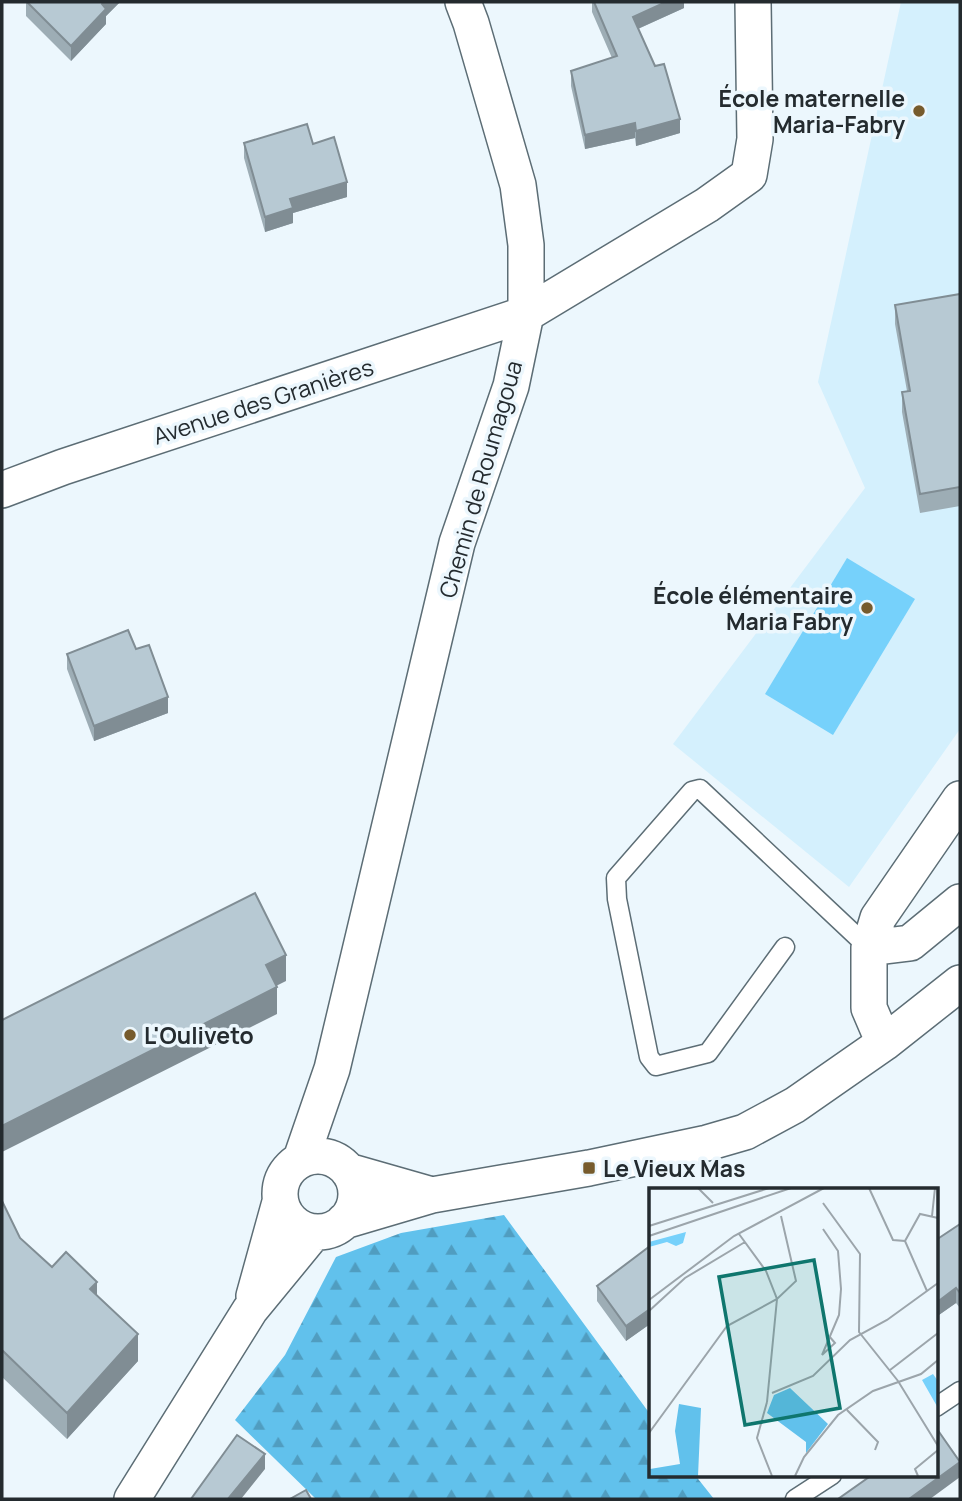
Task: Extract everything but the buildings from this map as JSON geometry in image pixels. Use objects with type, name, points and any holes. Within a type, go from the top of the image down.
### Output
[{"type":"street","name":"Chemin de Roumagoua","points":[[301,1159],[332,1069],[457,544],[511,386],[526,314],[526,245],[518,185],[463,2]]},
{"type":"street","points":[[526,314],[708,205],[749,175],[755,139],[753,2]]},
{"type":"street","name":"Avenue des Granières","points":[[2,490],[63,467],[526,314]]},
{"type":"street","points":[[884,1043],[869,1008],[869,948],[878,918],[960,799]]},
{"type":"street","points":[[869,948],[910,943],[960,902]]},
{"type":"street","points":[[280,1202],[292,1223],[302,1229],[329,1226],[432,1195],[589,1168],[707,1143],[745,1132],[795,1105],[884,1043],[960,982]]},
{"type":"street","name":"Chemin de Roumagoua","points":[[332,1069],[343,1166]]},
{"type":"street","points":[[250,1310],[280,1202],[279,1189],[283,1177],[290,1166],[301,1159],[327,1157],[343,1166],[432,1195]]},
{"type":"street","points":[[132,1499],[250,1310],[355,1202],[353,1180],[343,1166]]},
{"type":"lane","points":[[785,947],[708,1053],[656,1066],[649,1057],[617,899],[616,878],[692,790],[700,789],[869,948]]},
{"type":"lane","points":[[937,1406],[960,1391]]},
{"type":"lane","points":[[795,1499],[830,1476]]},
{"type":"shaded area","name":"École élémentaire Maria Fabry","points":[[901,2],[960,2],[960,729],[849,887],[673,744],[865,488],[818,382]]},
{"type":"shaded area","points":[[847,558],[915,599],[833,735],[765,694]]},
{"type":"green space","points":[[504,1215],[649,1413],[649,1476],[696,1476],[714,1499],[316,1499],[235,1420],[285,1355],[336,1257],[401,1233]]},
{"type":"place","name":"École maternelle Maria-Fabry","points":[[919,111]]},
{"type":"place","name":"École élémentaire Maria Fabry","points":[[867,608]]},
{"type":"place","name":"L'Ouliveto","points":[[130,1035]]},
{"type":"place","name":"Le Vieux Mas","points":[[589,1168]]}]
